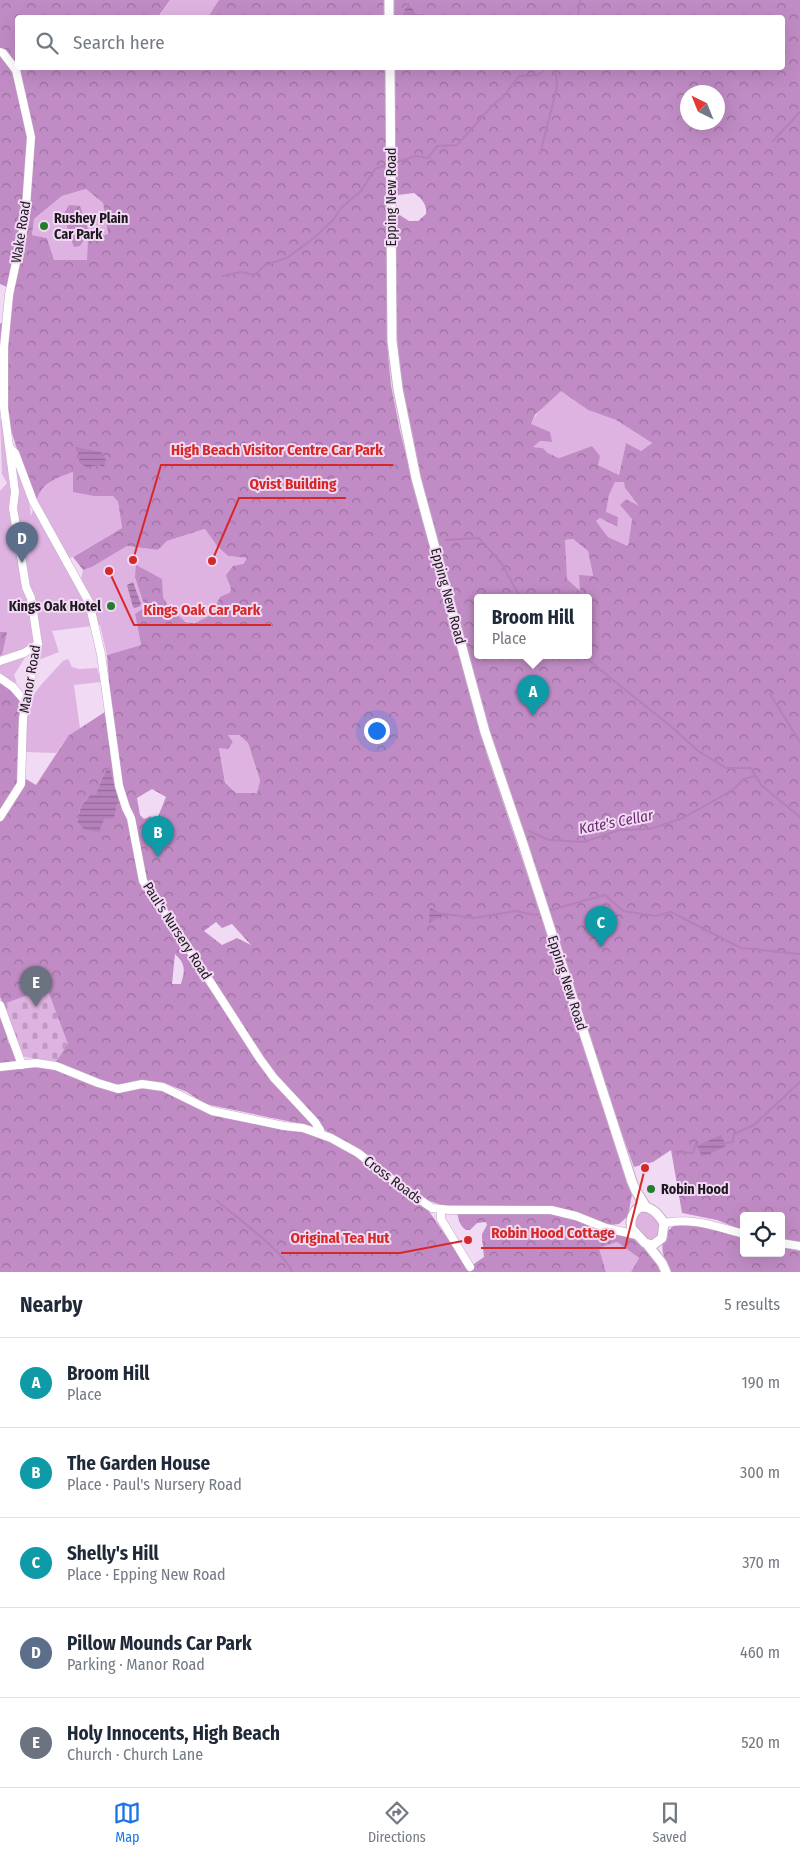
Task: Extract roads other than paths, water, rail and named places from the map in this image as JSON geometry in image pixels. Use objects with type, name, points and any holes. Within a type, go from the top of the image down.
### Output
[{"type":"main road","points":[[389,0],[389,15]]},
{"type":"main road","name":"Epping New Road","points":[[390,70],[392,341],[398,389],[416,478],[485,732],[636,1192],[646,1207]]},
{"type":"main road","name":"Epping New Road","points":[[634,1212],[636,1192]]},
{"type":"main road","points":[[647,1244],[653,1245],[659,1241],[663,1234],[664,1223],[653,1210],[640,1207],[634,1212],[631,1222],[632,1229],[647,1244],[662,1263],[666,1272]]},
{"type":"main road","points":[[659,1241],[662,1263]]},
{"type":"street","name":"Wake Road","points":[[0,52],[3,53],[15,69]]},
{"type":"street","name":"Wake Road","points":[[16,70],[31,137],[25,222],[9,294],[5,322],[4,408],[10,448],[15,453],[34,501],[64,555]]},
{"type":"street","name":"Manor Road","points":[[0,817],[21,784],[23,718],[38,644],[13,508],[15,492],[10,448]]},
{"type":"street","name":"Paul's Nursery Road","points":[[64,555],[89,602],[94,619],[120,786],[131,818],[143,881],[269,1071],[316,1122],[320,1130],[318,1133]]},
{"type":"street","points":[[0,661],[24,653],[38,644]]},
{"type":"street","points":[[0,678],[13,686],[26,702]]},
{"type":"street","points":[[0,1005],[22,1065]]},
{"type":"street","name":"Cross Roads","points":[[0,1067],[36,1063],[56,1066],[118,1089],[142,1084],[163,1088],[212,1111],[277,1125],[304,1128],[358,1152],[427,1205],[440,1210],[551,1210],[576,1216],[606,1228],[636,1235]]},
{"type":"street","points":[[440,1210],[441,1219],[470,1267]]},
{"type":"street","points":[[664,1223],[690,1220],[740,1233]]},
{"type":"street","points":[[619,1230],[631,1222]]},
{"type":"street","points":[[785,1244],[800,1246]]},
{"type":"waterway","points":[[578,15],[580,0]]},
{"type":"waterway","points":[[394,163],[416,156],[428,158],[437,146],[457,145],[494,104],[503,97],[519,76],[538,75],[544,70]]},
{"type":"waterway","points":[[540,154],[557,87],[556,75],[553,70]]},
{"type":"waterway","points":[[773,141],[800,112]]},
{"type":"waterway","points":[[222,276],[241,272],[255,275],[265,265],[287,258],[315,237],[333,220],[342,207],[361,191],[375,169],[387,165]]},
{"type":"waterway","points":[[445,540],[479,538],[502,564],[518,594]]},
{"type":"waterway","points":[[587,659],[674,729],[698,751],[726,768],[751,768],[762,786],[800,817]]},
{"type":"waterway","points":[[770,694],[800,742]]},
{"type":"waterway","name":"Kate's Cellar","points":[[529,831],[549,840],[584,842],[619,830],[650,829],[683,818],[733,790],[744,779],[755,776]]},
{"type":"waterway","points":[[547,911],[605,895],[623,911],[655,916],[671,912],[741,948],[800,954]]},
{"type":"waterway","points":[[444,914],[474,918],[516,911],[535,915],[543,913]]},
{"type":"waterway","points":[[725,1143],[733,1142],[734,1134],[754,1125],[800,1082]]},
{"type":"waterway","points":[[675,1152],[693,1153],[696,1143],[697,1146]]},
{"type":"waterway","points":[[216,1200],[270,1245],[288,1264],[292,1272]]},
{"type":"place","name":"Rushey Plain Car Park","points":[[44,226]]},
{"type":"place","name":"High Beach Visitor Centre Car Park","points":[[133,560]]},
{"type":"place","name":"Qvist Building","points":[[212,561]]},
{"type":"place","name":"Pillow Mounds Car Park","points":[[22,563]]},
{"type":"place","name":"Kings Oak Car Park","points":[[109,571]]},
{"type":"place","name":"Kings Oak Hotel","points":[[111,606]]},
{"type":"place","name":"Broom Hill","points":[[533,716]]},
{"type":"place","name":"The Garden House","points":[[158,857]]},
{"type":"place","name":"Shelly's Hill","points":[[601,947]]},
{"type":"place","name":"Holy Innocents, High Beach","points":[[36,1007]]},
{"type":"place","name":"Robin Hood Cottage","points":[[645,1168]]},
{"type":"place","name":"Robin Hood","points":[[651,1189]]},
{"type":"place","name":"Original Tea Hut","points":[[468,1240]]}]
